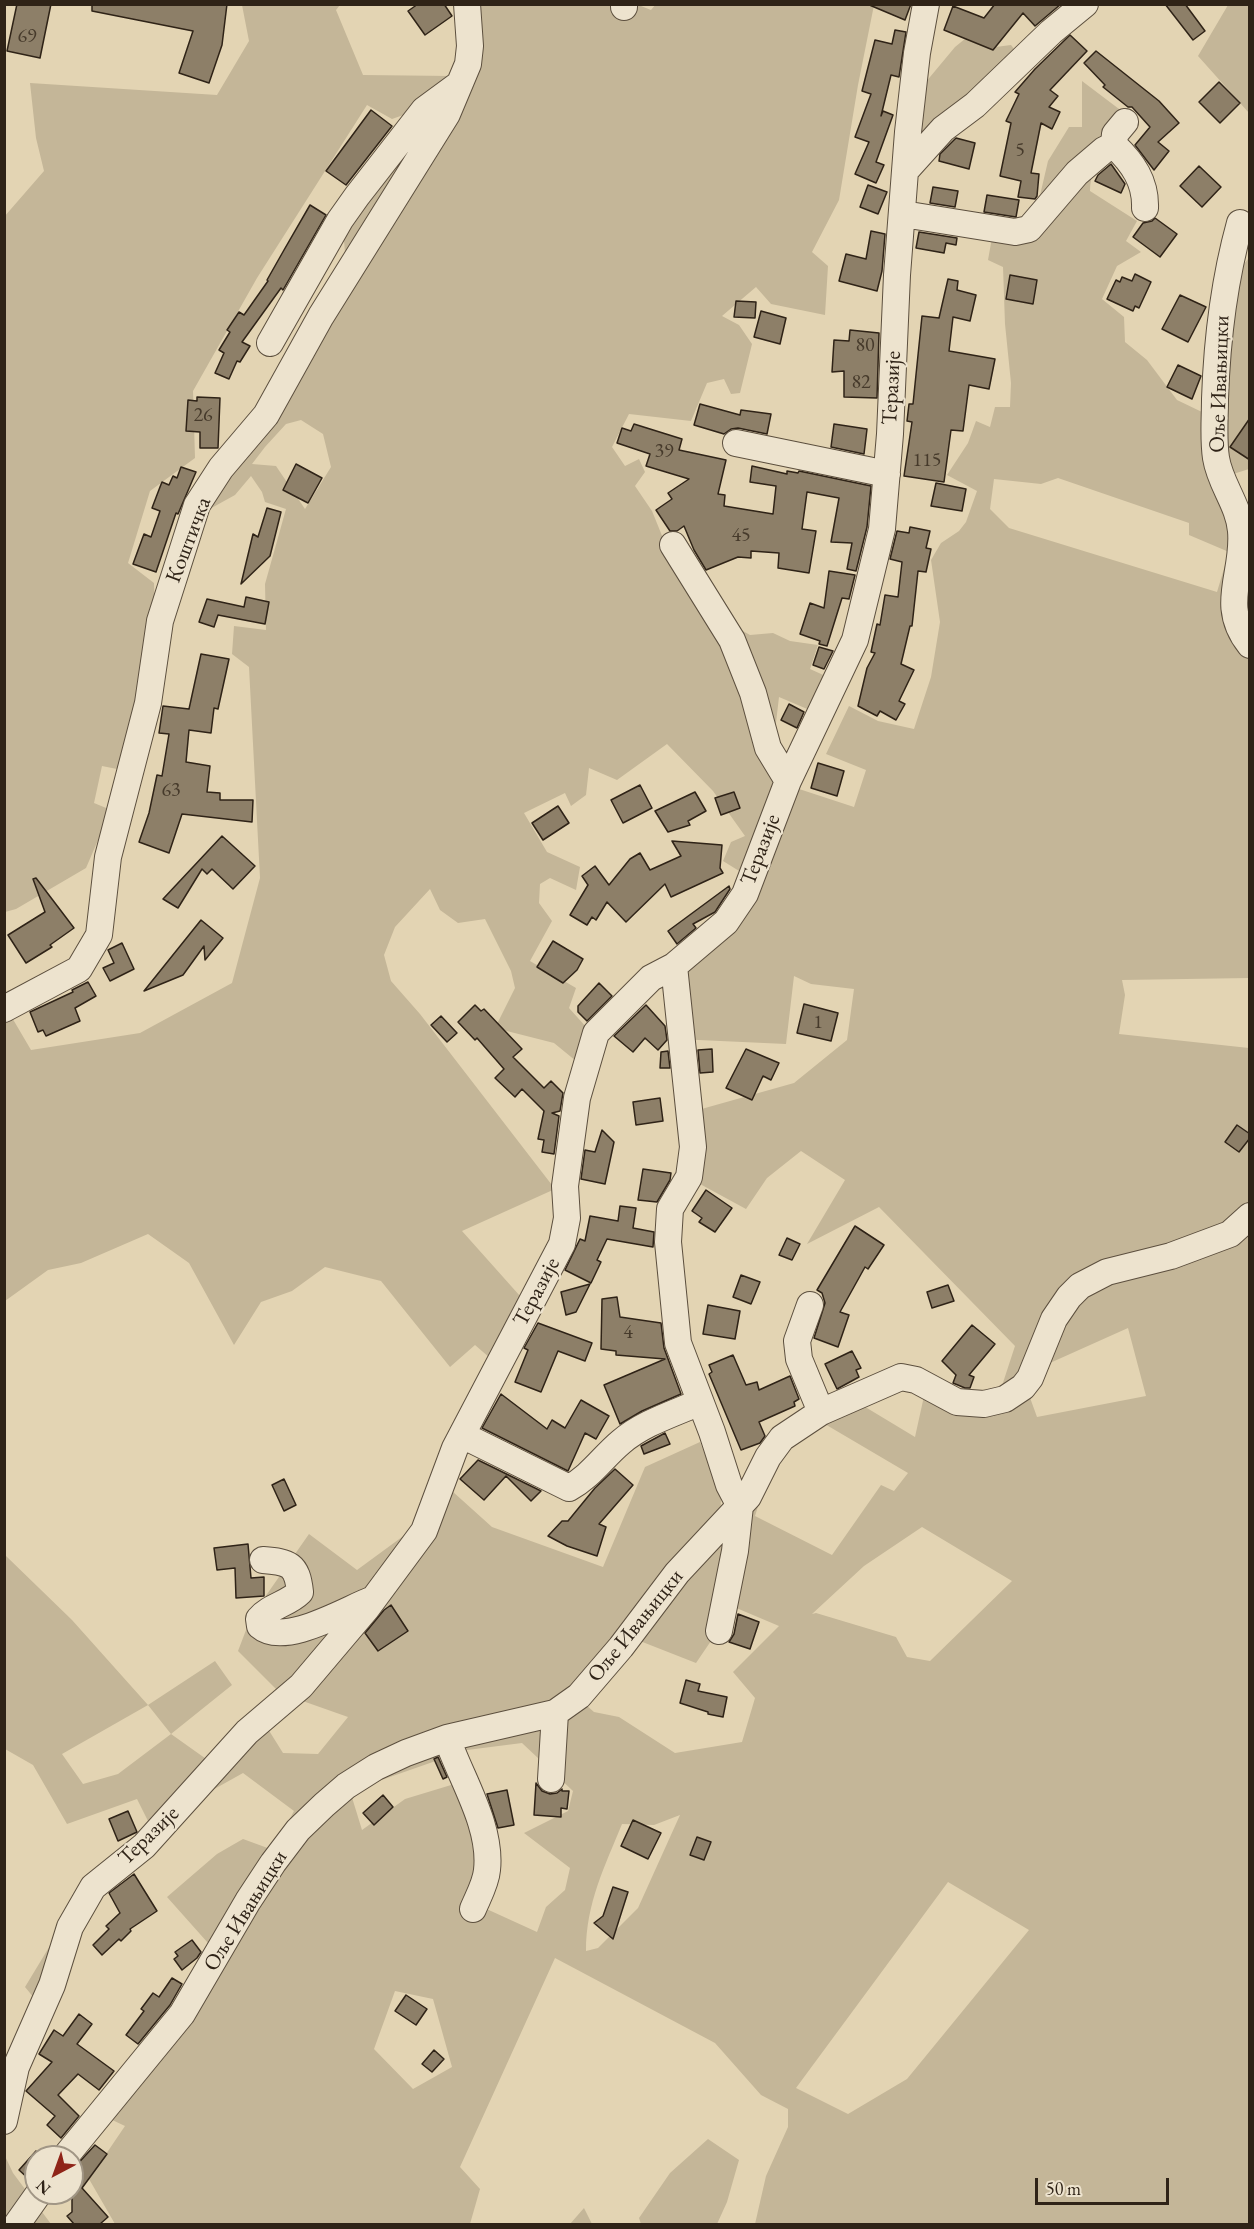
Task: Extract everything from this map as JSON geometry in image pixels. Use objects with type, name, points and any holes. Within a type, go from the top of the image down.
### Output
[{"type":"street","name":"Коштичка","points":[[4,1008],[79,969],[99,935],[108,857],[148,703],[160,621],[197,505],[221,468],[266,415],[321,316],[447,114],[468,64],[470,46],[467,4]]},
{"type":"street","name":"Теразије","points":[[4,2121],[16,2067],[52,1985],[70,1927],[93,1887],[144,1846],[247,1732],[301,1686],[374,1599],[424,1531],[455,1448],[562,1244],[567,1218],[565,1186],[577,1098],[596,1034],[651,978],[674,966],[726,922],[745,894],[788,781],[855,640],[882,529],[897,275],[917,53],[926,4]]},
{"type":"street","points":[[906,170],[943,129],[975,105],[1051,32],[1085,4]]},
{"type":"street","points":[[270,343],[340,220],[357,196],[424,110],[458,85]]},
{"type":"street","points":[[1114,145],[1115,134],[1125,122]]},
{"type":"street","points":[[1114,145],[1125,155],[1137,173],[1145,193],[1145,208]]},
{"type":"street","points":[[903,214],[1014,232],[1029,229],[1077,173],[1104,150],[1114,145]]},
{"type":"street","name":"Оље Ивањицки","points":[[1240,223],[1227,277],[1218,335],[1214,434],[1216,460],[1240,522],[1241,545],[1233,611],[1240,632],[1250,645]]},
{"type":"street","points":[[736,443],[887,474]]},
{"type":"street","points":[[673,545],[732,640],[753,693],[768,748],[788,781]]},
{"type":"street","points":[[674,966],[693,1148],[689,1177],[670,1209],[668,1242],[678,1343],[729,1485],[740,1506],[735,1551],[719,1631]]},
{"type":"street","name":"Оље Ивањицки","points":[[75,2145],[182,2014],[248,1901],[298,1830],[346,1786],[376,1767],[405,1753],[447,1738],[555,1713],[579,1696],[621,1647],[677,1573],[740,1506],[755,1487],[774,1447],[792,1430],[821,1412],[901,1377],[916,1380],[957,1402],[984,1404],[1005,1399],[1023,1387],[1030,1378],[1058,1314],[1069,1297],[1080,1286],[1107,1272],[1171,1256],[1230,1234],[1250,1216]]},
{"type":"street","points":[[810,1305],[797,1341],[799,1359],[821,1412]]},
{"type":"street","points":[[462,1435],[569,1488],[581,1482],[621,1441],[649,1424],[700,1402]]},
{"type":"street","points":[[263,1560],[284,1562],[291,1567],[298,1577],[300,1592],[292,1600],[266,1612],[260,1619],[260,1626],[266,1632],[279,1633],[301,1629],[323,1622],[374,1599]]},
{"type":"street","points":[[551,1779],[555,1713]]},
{"type":"street","points":[[447,1738],[473,1797],[485,1838],[487,1870],[473,1909]]},
{"type":"street","points":[[18,2224],[31,2205]]},
{"type":"shaded area","points":[[636,4],[651,10],[656,4],[874,5],[839,200],[812,252],[828,266],[825,315],[771,304],[756,287],[722,316],[739,325],[752,344],[740,393],[731,394],[724,379],[707,383],[691,421],[629,414],[612,447],[625,466],[639,459],[645,472],[635,486],[652,511],[667,548],[725,621],[750,635],[773,633],[790,641],[818,645],[810,669],[830,678],[812,711],[779,697],[774,740],[793,787],[854,807],[866,770],[826,754],[849,706],[878,721],[914,729],[931,677],[940,622],[931,560],[941,543],[959,531],[966,522],[977,491],[947,475],[968,443],[976,421],[990,427],[995,407],[1010,407],[1011,383],[1005,324],[1003,267],[988,260],[993,232],[1034,237],[1038,204],[1048,161],[1069,127],[1082,127],[1082,81],[1123,112],[1097,160],[1090,191],[1137,221],[1126,241],[1141,252],[1117,266],[1102,299],[1124,317],[1125,342],[1147,360],[1177,400],[1202,412],[1230,282],[1249,260],[1249,469],[1230,475],[1250,564],[1249,978],[1122,980],[1125,995],[1119,1034],[1249,1048],[1249,2224],[755,2224],[766,2176],[788,2127],[788,2109],[761,2095],[715,2043],[555,1958],[460,2167],[480,2189],[470,2224],[115,2224],[89,2179],[125,2126],[108,2118],[180,2013],[208,1943],[167,1897],[217,1854],[243,1839],[273,1850],[294,1811],[243,1773],[150,1825],[137,1799],[67,1824],[33,1765],[5,1749],[5,1555],[72,1620],[148,1705],[62,1754],[83,1784],[118,1774],[171,1734],[209,1761],[268,1729],[283,1753],[318,1754],[348,1717],[280,1693],[238,1651],[251,1617],[309,1534],[357,1570],[417,1526],[453,1428],[452,1491],[492,1527],[603,1567],[645,1467],[700,1442],[721,1496],[720,1538],[772,1462],[755,1516],[832,1555],[881,1485],[894,1491],[908,1473],[818,1420],[852,1399],[915,1437],[928,1378],[996,1404],[1015,1346],[879,1207],[807,1244],[845,1180],[801,1151],[767,1178],[746,1209],[700,1184],[698,1110],[794,1083],[847,1040],[854,989],[811,984],[794,976],[786,1044],[677,1039],[669,978],[700,950],[744,874],[723,861],[731,842],[745,836],[713,791],[667,744],[617,780],[589,768],[586,795],[571,806],[565,793],[524,813],[547,852],[580,867],[576,890],[550,878],[540,884],[539,903],[552,921],[530,961],[576,988],[569,1008],[587,1028],[576,1061],[554,1043],[495,1028],[515,988],[511,971],[485,919],[458,923],[440,910],[430,889],[395,927],[384,955],[391,981],[420,1014],[555,1189],[462,1231],[520,1296],[490,1358],[475,1345],[450,1367],[381,1281],[325,1267],[292,1291],[261,1302],[234,1345],[189,1263],[148,1234],[81,1263],[48,1270],[5,1301],[4,1004],[31,1050],[140,1033],[232,983],[260,878],[249,667],[232,654],[234,626],[266,630],[265,584],[286,509],[265,502],[262,492],[251,476],[235,495],[206,511],[346,264],[343,229],[412,112],[392,119],[367,105],[257,278],[193,391],[195,458],[150,491],[128,563],[154,583],[155,620],[122,770],[102,766],[94,803],[111,810],[86,868],[16,909],[5,912],[4,217],[44,171],[36,138],[30,83],[217,95],[249,41],[242,5],[340,5],[336,10],[363,75],[451,76],[476,5]],"holes":[[[301,420],[323,434],[331,467],[305,509],[276,466],[252,464],[286,424]],[[1058,478],[1189,523],[1189,535],[1229,552],[1217,592],[1009,528],[990,509],[994,479],[1041,484]],[[1128,1328],[1146,1396],[1037,1417],[1029,1395],[1041,1367]],[[922,1527],[1012,1581],[930,1661],[907,1657],[896,1637],[816,1613],[812,1614],[864,1566]],[[734,1607],[779,1626],[733,1672],[755,1698],[742,1742],[675,1753],[619,1717],[594,1712],[569,1690],[617,1632],[696,1663]],[[522,1743],[573,1791],[568,1811],[524,1833],[570,1868],[565,1890],[546,1907],[537,1932],[480,1906],[493,1853],[461,1782],[405,1799],[362,1830],[350,1791],[467,1750]],[[680,1815],[638,1908],[598,1948],[586,1951],[593,1901],[622,1824],[654,1825]],[[948,1882],[1029,1930],[907,2079],[848,2114],[796,2088]],[[395,1991],[433,1999],[452,2067],[413,2089],[374,2049]]]},
{"type":"shaded area","points":[[1228,5],[1249,5],[1249,113],[1198,56]]},
{"type":"shaded area","points":[[971,34],[988,48],[1011,45],[1017,53],[943,142],[932,161],[910,155],[920,89],[955,47]]},
{"type":"shaded area","points":[[215,1661],[232,1685],[171,1734],[148,1705]]},
{"type":"shaded area","points":[[51,1944],[39,2004],[25,1987]]},
{"type":"shaded area","points":[[708,2139],[739,2160],[727,2202],[717,2224],[641,2224],[639,2218],[670,2173]]},
{"type":"shaded area","points":[[4,2154],[13,2173],[24,2188],[24,2205],[37,2205],[51,2224],[5,2224]]},
{"type":"shaded area","points":[[584,2208],[592,2224],[570,2224]]},
{"type":"building","points":[[17,4],[51,4],[40,58],[7,51]]},
{"type":"building","points":[[92,4],[227,4],[222,45],[209,83],[179,73],[193,31],[92,11]]},
{"type":"building","points":[[418,4],[444,4],[452,16],[425,35],[408,11]]},
{"type":"building","points":[[867,4],[911,4],[905,20]]},
{"type":"building","points":[[995,4],[1061,4],[1035,26],[1023,13],[993,50],[944,30],[953,6],[984,18]]},
{"type":"building","points":[[1165,4],[1185,4],[1205,31],[1193,40]]},
{"type":"building","points":[[895,30],[906,32],[899,77],[891,75],[881,116],[883,111],[893,115],[876,162],[884,165],[876,183],[855,174],[869,142],[855,137],[871,94],[862,91],[875,40],[892,44]]},
{"type":"building","points":[[1070,35],[1087,51],[1050,90],[1058,96],[1049,107],[1060,112],[1052,129],[1041,123],[1031,173],[1039,174],[1037,196],[1035,199],[1018,197],[1021,181],[1000,176],[1011,123],[1006,121],[1019,94],[1015,92]]},
{"type":"building","points":[[1096,51],[1159,101],[1179,123],[1158,142],[1169,151],[1154,170],[1135,145],[1150,127],[1132,107],[1128,107],[1103,87],[1105,85],[1084,63]]},
{"type":"building","points":[[1219,82],[1240,103],[1220,123],[1199,102]]},
{"type":"building","points":[[371,110],[392,126],[346,185],[326,171]]},
{"type":"building","points":[[956,138],[975,143],[969,169],[939,161],[940,154]]},
{"type":"building","points":[[1111,164],[1125,184],[1121,193],[1095,181],[1098,175]]},
{"type":"building","points":[[1199,166],[1221,187],[1202,207],[1180,186]]},
{"type":"building","points":[[868,185],[887,192],[878,214],[860,207]]},
{"type":"building","points":[[933,187],[958,191],[955,207],[930,203]]},
{"type":"building","points":[[987,195],[1019,200],[1016,217],[984,212]]},
{"type":"building","points":[[310,205],[326,215],[283,290],[281,288],[242,342],[250,346],[240,362],[237,361],[229,379],[215,373],[224,353],[219,350],[230,332],[227,330],[239,312],[244,315],[268,281]]},
{"type":"building","points":[[1155,218],[1177,234],[1160,257],[1133,237],[1143,223]]},
{"type":"building","points":[[871,231],[885,234],[882,271],[877,291],[839,281],[846,254],[866,259]]},
{"type":"building","points":[[919,232],[957,238],[956,245],[946,243],[944,253],[916,248]]},
{"type":"building","points":[[1135,274],[1151,282],[1139,308],[1135,306],[1133,311],[1107,299],[1116,280],[1120,282],[1122,277],[1132,281]]},
{"type":"building","points":[[1010,275],[1037,280],[1033,304],[1006,299]]},
{"type":"building","points":[[948,279],[958,281],[957,290],[976,295],[970,321],[953,317],[949,351],[995,359],[989,389],[969,385],[963,431],[951,430],[944,482],[904,476],[912,422],[907,421],[909,404],[913,404],[922,316],[939,318]]},
{"type":"building","points":[[1180,295],[1206,307],[1188,342],[1162,329]]},
{"type":"building","points":[[736,301],[756,302],[755,318],[734,317]]},
{"type":"building","points":[[761,311],[786,318],[780,344],[754,337]]},
{"type":"building","points":[[850,330],[879,333],[877,398],[844,397],[844,371],[832,372],[834,340],[849,341]]},
{"type":"building","points":[[1178,365],[1201,376],[1192,399],[1167,387]]},
{"type":"building","points":[[197,397],[220,398],[218,448],[200,448],[200,432],[186,431],[188,400],[197,401]]},
{"type":"building","points":[[700,404],[740,415],[741,410],[771,414],[767,434],[738,428],[731,429],[724,434],[694,425]]},
{"type":"building","points":[[1250,418],[1250,460],[1230,447]]},
{"type":"building","points":[[634,424],[682,439],[679,450],[726,460],[718,494],[725,495],[724,506],[773,514],[776,486],[750,482],[752,466],[787,474],[787,471],[798,473],[799,471],[871,486],[867,527],[856,571],[847,569],[852,543],[831,542],[839,498],[807,492],[802,529],[816,531],[809,573],[778,568],[779,553],[751,551],[751,558],[738,557],[706,570],[684,526],[677,531],[670,531],[656,510],[672,499],[668,493],[689,479],[646,466],[650,454],[617,443],[622,428],[631,431]]},
{"type":"building","points":[[834,424],[867,429],[864,454],[831,447]]},
{"type":"building","points":[[296,464],[322,478],[308,503],[283,490]]},
{"type":"building","points":[[181,467],[196,472],[178,514],[176,513],[156,572],[133,564],[144,534],[151,537],[160,511],[152,508],[162,482],[169,485],[173,476],[177,478]]},
{"type":"building","points":[[936,483],[966,489],[962,511],[931,506]]},
{"type":"building","points":[[267,508],[281,512],[270,556],[241,584],[253,534],[258,537]]},
{"type":"building","points":[[910,527],[930,531],[926,548],[931,549],[926,572],[918,571],[912,626],[910,626],[901,664],[914,670],[899,701],[905,704],[896,720],[880,711],[877,716],[858,706],[867,668],[875,653],[871,652],[877,624],[880,625],[885,595],[898,597],[902,562],[890,559],[897,531],[909,533]]},
{"type":"building","points":[[829,571],[855,575],[849,599],[842,598],[827,646],[800,634],[810,603],[824,608]]},
{"type":"building","points":[[246,597],[269,602],[265,624],[218,615],[214,627],[199,622],[207,599],[244,607]]},
{"type":"building","points":[[819,647],[833,651],[824,669],[813,665]]},
{"type":"building","points":[[201,654],[229,659],[218,709],[214,708],[211,733],[189,730],[186,762],[210,766],[207,792],[220,793],[220,800],[253,800],[252,822],[182,814],[169,853],[139,842],[149,813],[157,775],[162,776],[169,734],[159,733],[163,706],[189,709]]},
{"type":"building","points":[[789,704],[804,712],[797,728],[781,720]]},
{"type":"building","points":[[818,763],[844,771],[837,796],[811,788]]},
{"type":"building","points":[[640,785],[652,808],[623,823],[611,800]]},
{"type":"building","points":[[695,792],[706,811],[688,821],[690,825],[668,832],[655,811]]},
{"type":"building","points":[[734,792],[740,808],[721,815],[715,798]]},
{"type":"building","points":[[558,806],[569,823],[543,840],[532,823]]},
{"type":"building","points":[[222,836],[255,866],[233,889],[212,869],[207,874],[202,869],[178,908],[163,899]]},
{"type":"building","points":[[672,841],[722,845],[720,868],[723,873],[671,897],[665,884],[626,922],[607,902],[596,920],[592,917],[587,925],[570,915],[588,885],[582,876],[595,866],[609,885],[630,859],[640,853],[650,870],[681,856]]},
{"type":"building","points":[[36,878],[74,928],[50,945],[52,947],[26,963],[8,935],[45,912],[33,879]]},
{"type":"building","points":[[729,886],[730,889],[715,912],[693,924],[696,928],[677,944],[668,931]]},
{"type":"building","points":[[201,920],[223,938],[205,960],[204,946],[183,975],[144,991]]},
{"type":"building","points":[[553,941],[583,959],[577,970],[563,983],[537,967]]},
{"type":"building","points":[[122,943],[134,969],[110,981],[103,968],[114,963],[108,950]]},
{"type":"building","points":[[88,982],[96,996],[75,1008],[80,1021],[46,1036],[43,1030],[38,1032],[30,1012],[73,992],[72,990]]},
{"type":"building","points":[[599,983],[612,996],[587,1021],[578,1012],[578,1006]]},
{"type":"building","points":[[804,1004],[838,1013],[831,1041],[797,1033]]},
{"type":"building","points":[[475,1005],[481,1011],[484,1009],[522,1049],[513,1057],[544,1088],[551,1081],[563,1093],[560,1111],[552,1113],[559,1116],[554,1154],[542,1152],[544,1140],[538,1139],[544,1111],[522,1089],[515,1097],[495,1078],[504,1069],[477,1038],[475,1040],[458,1022]]},
{"type":"building","points":[[646,1005],[665,1026],[667,1040],[658,1050],[645,1038],[633,1052],[614,1036]]},
{"type":"building","points":[[441,1016],[457,1033],[447,1042],[431,1025]]},
{"type":"building","points":[[712,1049],[713,1072],[700,1073],[698,1050]]},
{"type":"building","points":[[746,1049],[779,1063],[771,1080],[763,1076],[752,1100],[726,1088]]},
{"type":"building","points":[[668,1051],[670,1068],[660,1068],[661,1052]]},
{"type":"building","points":[[660,1098],[663,1121],[636,1125],[633,1102]]},
{"type":"building","points":[[1237,1125],[1250,1134],[1250,1138],[1239,1152],[1225,1142]]},
{"type":"building","points":[[602,1130],[614,1142],[605,1184],[581,1179],[585,1150],[595,1152]]},
{"type":"building","points":[[643,1169],[671,1173],[670,1180],[657,1202],[638,1200]]},
{"type":"building","points":[[706,1190],[732,1208],[715,1232],[699,1222],[702,1218],[692,1211]]},
{"type":"building","points":[[620,1206],[636,1208],[633,1228],[654,1232],[653,1247],[607,1239],[597,1260],[601,1262],[591,1283],[565,1270],[580,1239],[585,1241],[590,1216],[618,1221]]},
{"type":"building","points":[[855,1226],[884,1245],[868,1269],[865,1267],[840,1312],[849,1315],[838,1347],[814,1338],[825,1303],[822,1293],[817,1290]]},
{"type":"building","points":[[787,1238],[800,1244],[792,1260],[779,1255]]},
{"type":"building","points":[[741,1275],[760,1282],[751,1304],[733,1297]]},
{"type":"building","points":[[590,1284],[576,1312],[566,1315],[561,1292]]},
{"type":"building","points":[[948,1285],[954,1301],[932,1308],[927,1292]]},
{"type":"building","points":[[617,1297],[620,1317],[661,1323],[664,1348],[681,1394],[642,1411],[620,1424],[604,1385],[665,1359],[616,1355],[616,1351],[601,1349],[602,1299]]},
{"type":"building","points":[[708,1305],[740,1311],[735,1339],[703,1334]]},
{"type":"building","points":[[538,1323],[592,1343],[585,1361],[558,1351],[541,1392],[515,1382],[528,1350],[524,1348]]},
{"type":"building","points":[[972,1325],[995,1344],[969,1375],[974,1377],[970,1388],[965,1388],[953,1383],[956,1375],[942,1361]]},
{"type":"building","points":[[852,1351],[861,1368],[856,1370],[859,1377],[837,1389],[825,1364]]},
{"type":"building","points":[[733,1355],[746,1385],[757,1382],[759,1390],[790,1376],[799,1399],[794,1402],[795,1406],[759,1422],[765,1436],[760,1443],[741,1450],[709,1374],[712,1372],[709,1365]]},
{"type":"building","points":[[501,1394],[547,1429],[552,1420],[565,1428],[581,1400],[609,1416],[596,1439],[585,1433],[568,1471],[482,1428]]},
{"type":"building","points":[[665,1433],[670,1444],[644,1454],[641,1446]]},
{"type":"building","points":[[478,1460],[541,1491],[531,1501],[506,1476],[484,1500],[460,1479]]},
{"type":"building","points":[[615,1469],[633,1485],[599,1524],[606,1527],[597,1556],[567,1546],[548,1536],[562,1521],[568,1521],[595,1488]]},
{"type":"building","points":[[284,1479],[296,1505],[284,1511],[272,1485]]},
{"type":"building","points":[[248,1544],[251,1578],[264,1577],[264,1596],[236,1598],[235,1568],[217,1570],[214,1548]]},
{"type":"building","points":[[391,1605],[408,1631],[378,1651],[365,1633]]},
{"type":"building","points":[[738,1614],[759,1622],[750,1649],[729,1642],[734,1634]]},
{"type":"building","points":[[686,1680],[700,1684],[698,1691],[727,1697],[723,1717],[680,1703]]},
{"type":"building","points":[[438,1757],[447,1777],[443,1779],[434,1759]]},
{"type":"building","points":[[536,1783],[542,1791],[550,1794],[562,1789],[562,1791],[569,1791],[567,1809],[561,1808],[561,1817],[534,1815]]},
{"type":"building","points":[[507,1790],[514,1825],[498,1828],[487,1794]]},
{"type":"building","points":[[383,1795],[393,1807],[374,1825],[363,1813]]},
{"type":"building","points":[[128,1811],[137,1832],[118,1841],[109,1819]]},
{"type":"building","points":[[633,1820],[661,1833],[648,1859],[621,1846]]},
{"type":"building","points":[[697,1837],[711,1842],[704,1860],[690,1855]]},
{"type":"building","points":[[134,1874],[157,1911],[130,1929],[131,1931],[121,1941],[119,1939],[102,1955],[93,1945],[109,1929],[106,1926],[120,1913],[109,1893]]},
{"type":"building","points":[[613,1887],[628,1892],[613,1939],[594,1923],[603,1916]]},
{"type":"building","points":[[192,1940],[201,1952],[182,1970],[174,1959],[178,1956],[175,1952]]},
{"type":"building","points":[[172,1978],[182,1984],[170,2005],[138,2044],[126,2035],[144,2011],[141,2009],[153,1993],[159,1997]]},
{"type":"building","points":[[406,1995],[427,2009],[416,2025],[395,2011]]},
{"type":"building","points":[[79,2014],[92,2024],[77,2044],[114,2071],[99,2090],[78,2074],[58,2095],[79,2116],[61,2138],[47,2125],[55,2116],[26,2091],[52,2062],[39,2054],[54,2030],[63,2036]]},
{"type":"building","points":[[434,2050],[444,2059],[432,2072],[422,2064]]},
{"type":"building","points":[[95,2145],[107,2154],[84,2185],[84,2157]]},
{"type":"building","points":[[24,2164],[24,2175],[19,2170]]},
{"type":"building","points":[[84,2190],[108,2217],[100,2224],[74,2224],[67,2216],[72,2212],[72,2205],[84,2205]]}]
